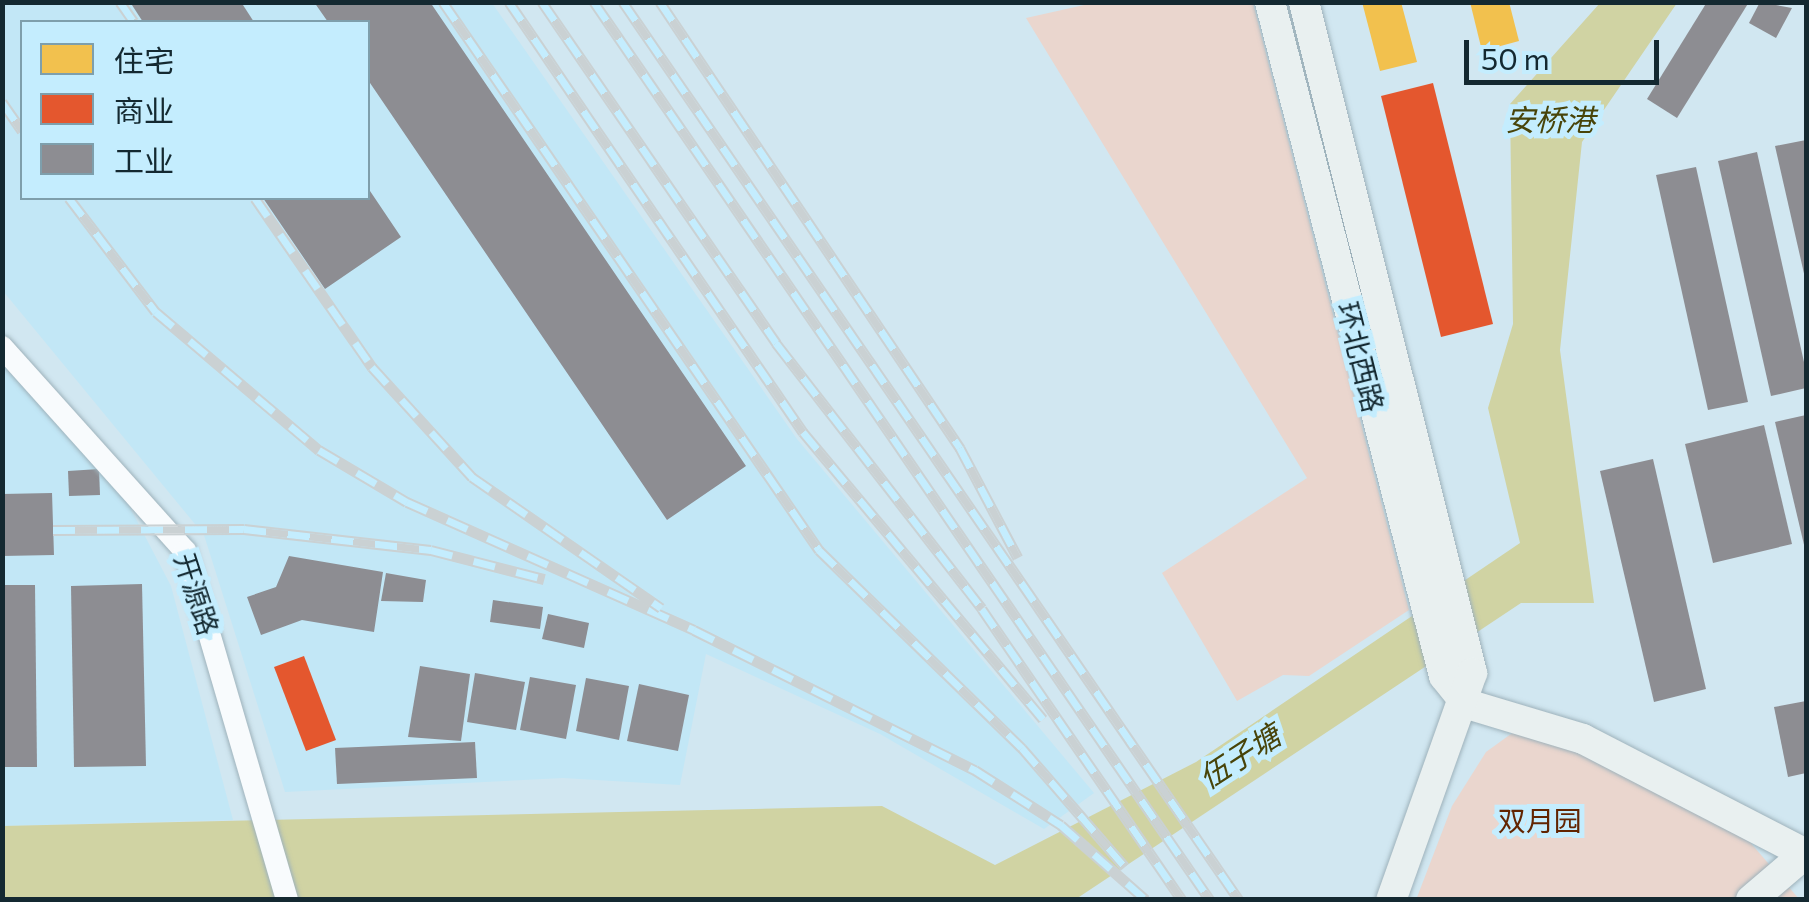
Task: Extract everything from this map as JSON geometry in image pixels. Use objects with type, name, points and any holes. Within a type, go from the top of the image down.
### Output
[{"type":"street","name":"环北西路","points":[[1270,2],[1467,704],[1391,900]]},
{"type":"street","name":"环北西路","points":[[1304,2],[1432,573]]},
{"type":"street","name":"开源路","points":[[2,347],[173,530],[252,767],[287,900]]},
{"type":"street","points":[[1467,704],[1583,739],[1806,854],[1751,900]]},
{"type":"shaded area","points":[[2,3],[492,3],[797,439],[1094,793],[1044,829],[880,734],[706,654],[680,785],[563,778],[285,792],[204,535],[3,291]]},
{"type":"shaded area","points":[[2,364],[124,496],[171,586],[233,820],[3,826]]},
{"type":"green space","points":[[1093,3],[1253,3],[1409,610],[1309,676],[1283,675],[1237,701],[1162,573],[1307,478],[1026,18]]},
{"type":"green space","name":"双月园","points":[[1515,731],[1584,749],[1737,827],[1799,899],[1416,900],[1452,806],[1486,752]]},
{"type":"water","points":[[1600,3],[1677,3],[1582,142],[1560,350],[1594,603],[1521,603],[1076,899],[3,899],[2,826],[882,806],[995,865],[1196,762],[1520,543],[1488,408],[1513,324],[1510,104]]},
{"type":"building: 住宅","points":[[1362,2],[1401,2],[1417,62],[1380,71]]},
{"type":"building: 住宅","points":[[1470,2],[1509,2],[1519,41],[1482,51]]},
{"type":"building: 商业","points":[[1433,83],[1493,324],[1441,337],[1381,96]]},
{"type":"building: 商业","points":[[304,656],[336,740],[306,751],[274,667]]},
{"type":"building: 工业","points":[[130,2],[241,2],[253,20],[142,20]]},
{"type":"building: 工业","points":[[314,2],[430,2],[746,466],[667,520],[370,83],[370,20],[327,20]]},
{"type":"building: 工业","points":[[1707,2],[1749,2],[1677,118],[1647,99]]},
{"type":"building: 工业","points":[[1760,2],[1792,8],[1776,38],[1749,23]]},
{"type":"building: 工业","points":[[1806,140],[1806,277],[1805,278],[1775,146]]},
{"type":"building: 工业","points":[[1757,152],[1806,371],[1806,388],[1771,396],[1718,161]]},
{"type":"building: 工业","points":[[1696,167],[1748,402],[1708,410],[1656,175]]},
{"type":"building: 工业","points":[[370,191],[401,237],[325,289],[264,200],[370,200]]},
{"type":"building: 工业","points":[[1806,415],[1806,549],[1805,549],[1775,422]]},
{"type":"building: 工业","points":[[1764,425],[1792,544],[1713,563],[1685,444]]},
{"type":"building: 工业","points":[[1653,459],[1706,689],[1654,702],[1600,471]]},
{"type":"building: 工业","points":[[99,469],[100,495],[69,496],[68,471]]},
{"type":"building: 工业","points":[[52,493],[54,555],[2,556],[2,494]]},
{"type":"building: 工业","points":[[289,556],[383,572],[374,632],[302,620],[261,635],[247,597],[276,587]]},
{"type":"building: 工业","points":[[386,573],[426,580],[423,602],[381,601]]},
{"type":"building: 工业","points":[[142,584],[146,766],[74,767],[71,586]]},
{"type":"building: 工业","points":[[2,585],[35,585],[37,767],[2,767]]},
{"type":"building: 工业","points":[[493,600],[543,607],[540,629],[490,622]]},
{"type":"building: 工业","points":[[548,614],[589,623],[584,648],[542,639]]},
{"type":"building: 工业","points":[[420,666],[470,674],[461,741],[408,737]]},
{"type":"building: 工业","points":[[475,673],[525,682],[516,730],[467,722]]},
{"type":"building: 工业","points":[[530,677],[576,685],[566,739],[520,730]]},
{"type":"building: 工业","points":[[586,678],[629,686],[619,740],[576,731]]},
{"type":"building: 工业","points":[[639,684],[689,695],[678,751],[627,741]]},
{"type":"building: 工业","points":[[1806,701],[1806,773],[1788,777],[1774,707]]},
{"type":"building: 工业","points":[[475,742],[477,778],[337,784],[335,748]]},
{"type":"railway","points":[[120,2],[133,20]]},
{"type":"railway","points":[[443,2],[819,550],[1022,748],[1125,867]]},
{"type":"railway","points":[[509,2],[803,432],[1043,719]]},
{"type":"railway","points":[[542,2],[776,343],[982,609],[1182,900]]},
{"type":"railway","points":[[594,2],[1210,900]]},
{"type":"railway","points":[[623,2],[1239,900]]},
{"type":"railway","points":[[660,2],[960,448],[1018,558]]},
{"type":"railway","points":[[2,102],[20,128]]},
{"type":"railway","points":[[71,200],[156,312],[319,450],[407,502],[694,630],[975,770],[1061,825],[1146,900]]},
{"type":"railway","points":[[256,200],[372,367],[472,477],[661,608]]},
{"type":"railway","points":[[53,530],[244,529],[431,550],[544,579]]},
{"type":"water label","name":"安桥港","points":[[1550,119]]},
{"type":"water label","name":"伍子塘","points":[[1239,756]]}]
